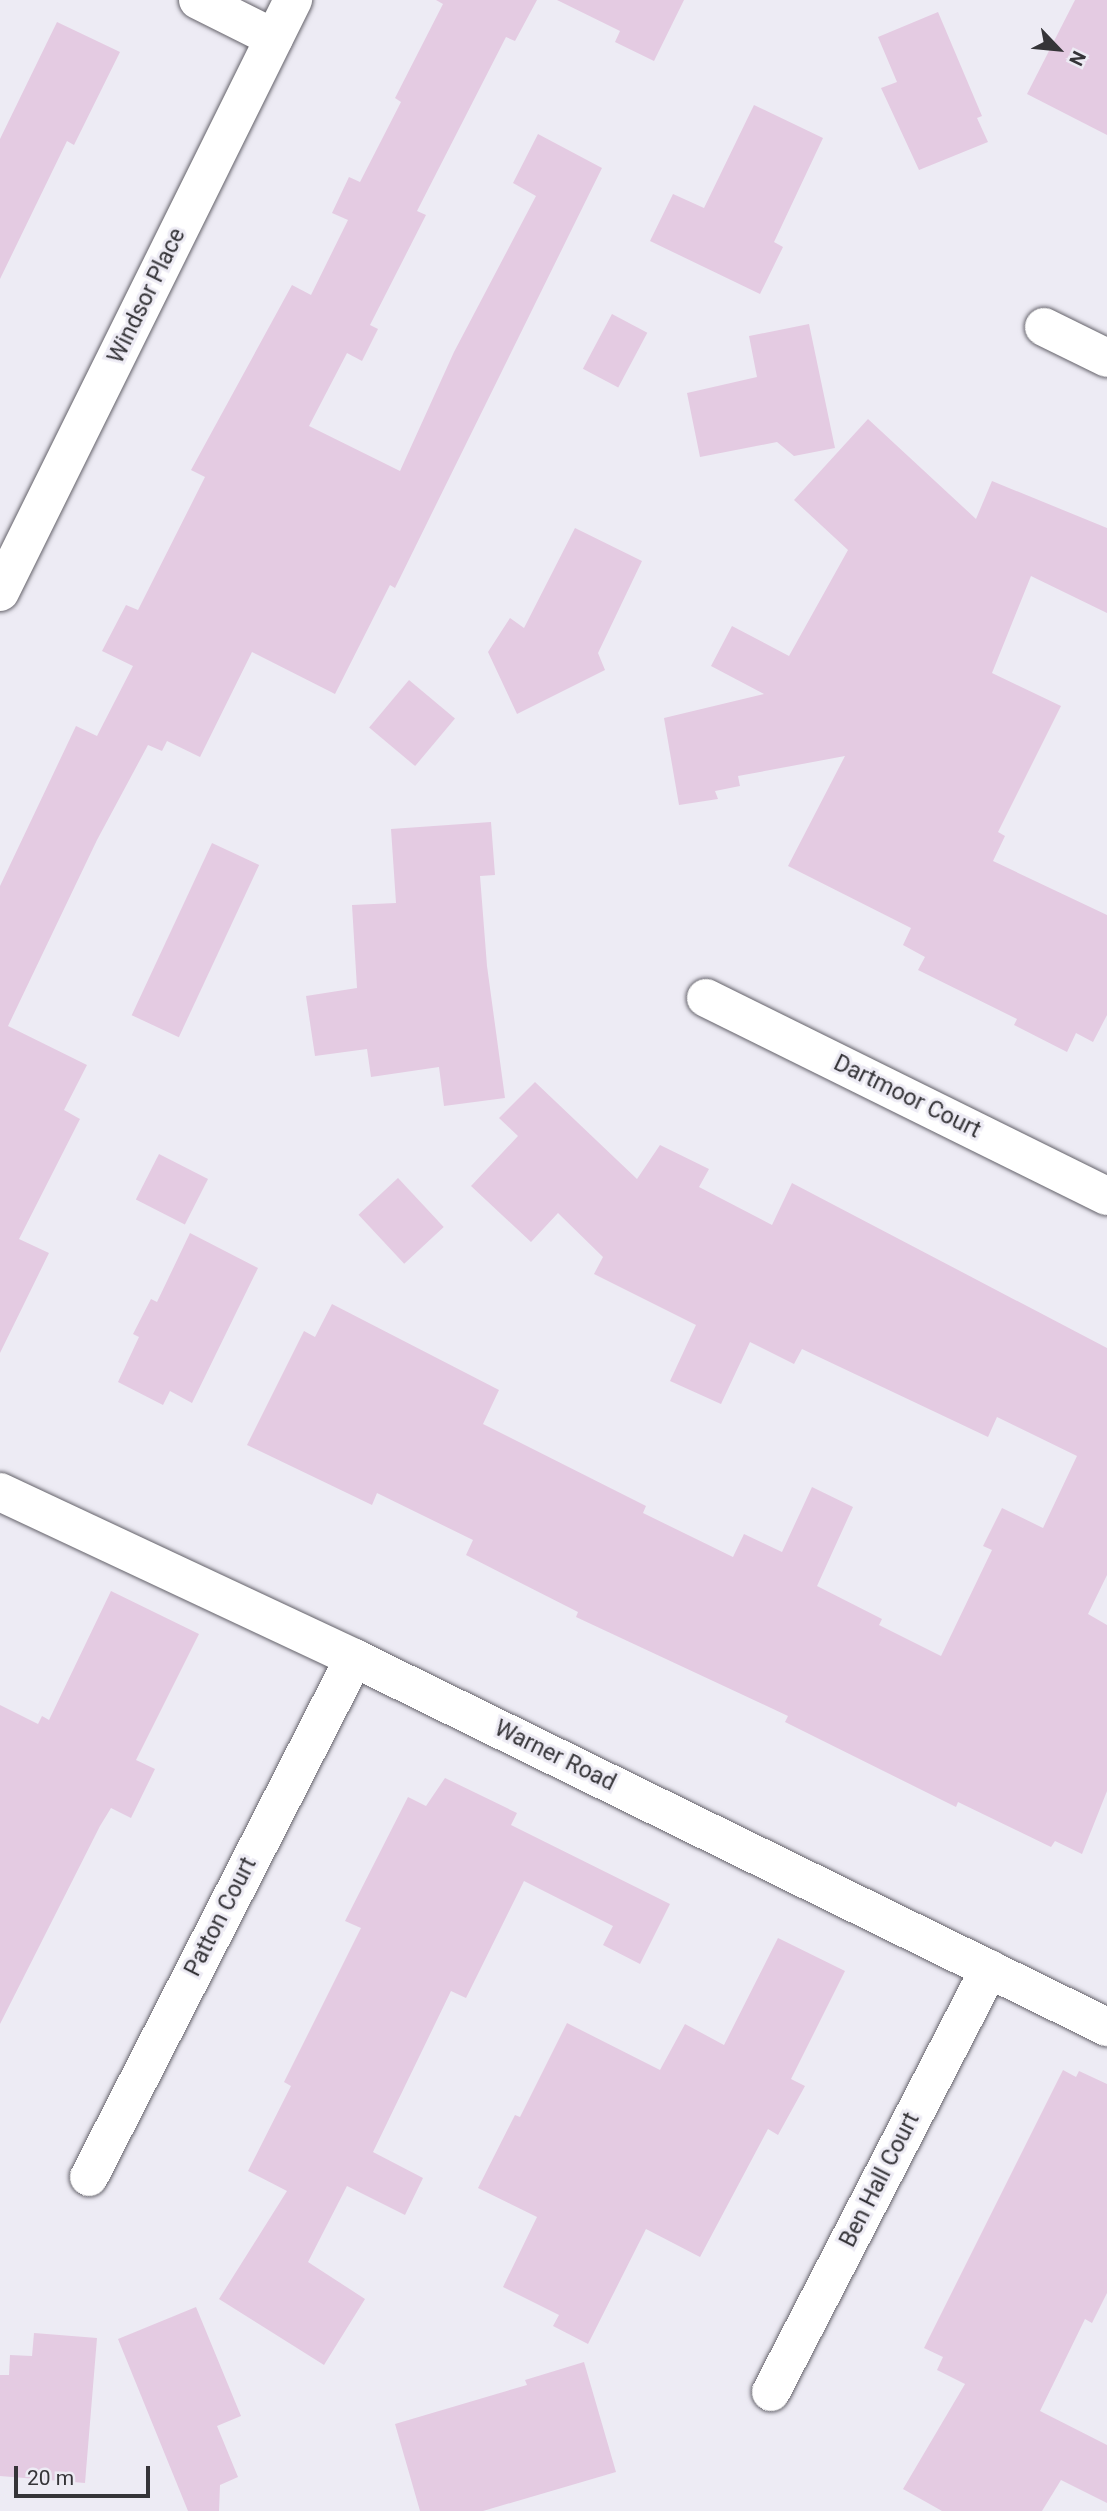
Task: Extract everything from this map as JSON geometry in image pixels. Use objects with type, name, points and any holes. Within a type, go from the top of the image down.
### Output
[{"type":"street","points":[[198,0],[274,38]]},
{"type":"street","name":"Windsor Place","points":[[0,592],[293,0]]},
{"type":"street","points":[[1044,327],[1107,358]]},
{"type":"street","name":"Dartmoor Court","points":[[706,998],[1107,1196]]},
{"type":"street","name":"Warner Road","points":[[0,1492],[354,1658],[1107,2027]]},
{"type":"street","name":"Patton Court","points":[[89,2177],[354,1658]]},
{"type":"street","name":"Ben Hall Court","points":[[771,2392],[989,1969]]},
{"type":"building","points":[[436,0],[537,0],[515,41],[506,37],[417,211],[426,215],[370,325],[378,329],[362,361],[347,353],[309,426],[400,471],[454,352],[536,196],[513,183],[538,134],[602,168],[395,588],[390,585],[335,694],[252,652],[200,757],[167,741],[162,751],[148,745],[97,840],[8,1026],[87,1065],[64,1110],[80,1119],[19,1239],[49,1253],[0,1353],[0,886],[76,726],[97,736],[133,666],[102,651],[126,605],[138,610],[205,477],[191,470],[292,285],[311,295],[348,220],[332,213],[349,177],[360,182],[401,102],[395,98],[443,4]]},
{"type":"building","points":[[557,0],[684,0],[654,61],[615,42],[620,31]]},
{"type":"building","points":[[1075,0],[1107,0],[1107,135],[1027,94]]},
{"type":"building","points":[[938,12],[982,116],[977,118],[988,142],[919,170],[881,88],[897,82],[878,37]]},
{"type":"building","points":[[57,22],[120,52],[74,145],[67,141],[0,279],[0,139]]},
{"type":"building","points":[[754,105],[823,138],[774,242],[783,247],[760,294],[650,241],[673,194],[704,208]]},
{"type":"building","points":[[612,314],[647,333],[618,388],[583,369]]},
{"type":"building","points":[[809,324],[835,448],[794,456],[777,442],[700,457],[687,393],[757,377],[749,336]]},
{"type":"building","points":[[868,419],[976,519],[992,481],[1107,528],[1107,613],[1031,576],[992,673],[1061,706],[998,832],[1005,836],[993,861],[1107,915],[1107,1015],[1093,1042],[1076,1033],[1067,1052],[1014,1025],[1017,1019],[918,970],[925,957],[903,945],[911,928],[788,866],[845,756],[738,776],[740,786],[715,791],[718,799],[679,805],[664,718],[764,694],[711,666],[732,626],[789,656],[848,550],[794,500]]},
{"type":"building","points":[[575,528],[642,561],[598,653],[605,670],[517,714],[488,652],[510,618],[524,628]]},
{"type":"building","points":[[409,680],[455,719],[415,766],[369,727]]},
{"type":"building","points":[[491,822],[495,875],[480,876],[487,966],[505,1098],[444,1106],[439,1067],[371,1077],[367,1049],[315,1056],[306,996],[357,988],[352,905],[396,903],[391,829]]},
{"type":"building","points":[[212,843],[259,865],[179,1037],[132,1015]]},
{"type":"building","points":[[535,1082],[637,1179],[660,1145],[709,1169],[699,1187],[772,1225],[792,1183],[1107,1348],[1107,1575],[1088,1614],[1107,1625],[1107,1791],[1082,1854],[1055,1841],[1051,1847],[958,1802],[956,1807],[785,1722],[788,1716],[576,1617],[578,1612],[466,1555],[473,1540],[377,1493],[372,1505],[247,1445],[304,1331],[315,1337],[332,1304],[499,1390],[483,1424],[646,1506],[643,1513],[733,1557],[744,1534],[782,1552],[812,1487],[853,1507],[817,1586],[882,1619],[879,1625],[941,1656],[992,1550],[983,1546],[1002,1508],[1043,1528],[1077,1456],[997,1417],[988,1437],[802,1349],[794,1364],[750,1342],[721,1404],[670,1381],[696,1325],[594,1274],[603,1257],[558,1213],[531,1242],[471,1186],[518,1136],[499,1118]]},
{"type":"building","points":[[159,1154],[208,1179],[185,1224],[136,1199]]},
{"type":"building","points":[[398,1178],[444,1227],[404,1264],[359,1215]]},
{"type":"building","points":[[190,1233],[258,1268],[192,1403],[170,1391],[163,1405],[118,1382],[139,1337],[133,1334],[151,1299],[157,1302]]},
{"type":"building","points":[[111,1591],[199,1634],[136,1760],[155,1769],[131,1818],[111,1808],[0,2024],[0,1705],[38,1724],[42,1716],[49,1720]]},
{"type":"building","points":[[445,1778],[517,1813],[511,1825],[670,1904],[640,1964],[603,1945],[613,1926],[524,1881],[466,1998],[451,1991],[373,2152],[423,2178],[405,2215],[347,2186],[308,2262],[365,2299],[324,2365],[219,2299],[287,2191],[248,2171],[291,2086],[284,2082],[361,1928],[345,1921],[408,1797],[426,1806]]},
{"type":"building","points":[[778,1938],[845,1971],[791,2079],[805,2086],[778,2135],[768,2129],[700,2257],[646,2229],[588,2344],[553,2326],[559,2315],[503,2287],[537,2217],[478,2188],[515,2115],[520,2117],[567,2023],[660,2070],[685,2024],[724,2045]]},
{"type":"building","points":[[1063,2070],[1076,2077],[1079,2071],[1107,2084],[1107,2293],[1092,2323],[1085,2319],[1040,2411],[1107,2445],[1107,2503],[1061,2480],[1042,2511],[942,2511],[903,2489],[965,2384],[937,2370],[943,2357],[924,2348]]},
{"type":"building","points":[[196,2307],[241,2416],[217,2426],[238,2477],[220,2485],[219,2511],[188,2511],[118,2339]]},
{"type":"building","points":[[34,2333],[97,2338],[85,2483],[0,2476],[0,2375],[9,2375],[10,2355],[32,2356]]},
{"type":"building","points":[[584,2362],[616,2472],[483,2511],[420,2511],[395,2424],[527,2385],[525,2380]]}]
